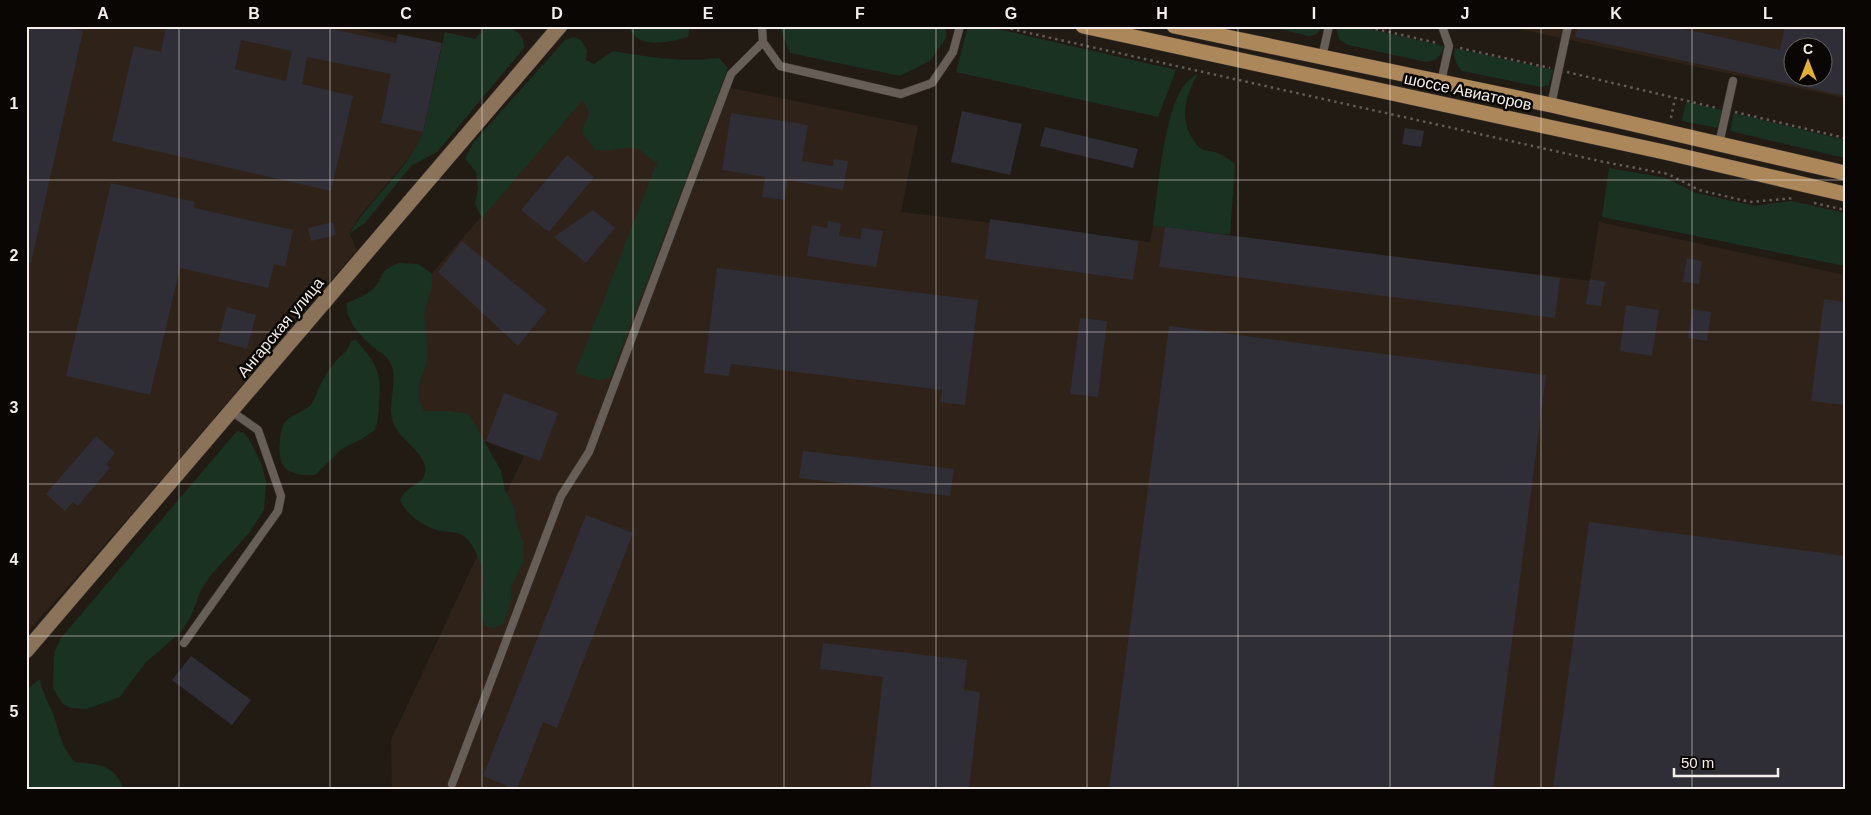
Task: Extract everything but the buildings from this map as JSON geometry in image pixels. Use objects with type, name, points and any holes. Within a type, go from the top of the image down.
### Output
[{"type":"main road","name":"Ангарская улица","points":[[26,651],[560,26]]},
{"type":"main road","name":"шоссе Авиаторов","points":[[1083,26],[1664,152],[1845,194]]},
{"type":"main road","name":"шоссе Авиаторов","points":[[1174,26],[1550,105],[1845,173]]},
{"type":"lane","points":[[762,26],[763,42],[780,66],[901,94],[932,83],[953,52],[960,26]]},
{"type":"lane","points":[[1322,57],[1329,26]]},
{"type":"lane","points":[[1441,82],[1450,46],[1442,26]]},
{"type":"lane","points":[[1550,105],[1568,26]]},
{"type":"lane","points":[[452,784],[561,496],[589,452],[730,74],[763,42]]},
{"type":"lane","points":[[1719,144],[1733,81]]},
{"type":"lane","points":[[184,643],[278,512],[281,496],[258,430],[231,410]]},
{"type":"path","points":[[998,26],[1604,162],[1668,174],[1699,190],[1750,202],[1792,198],[1800,200]]},
{"type":"path","points":[[1363,26],[1845,138]]},
{"type":"path","points":[[1809,202],[1845,210]]},
{"type":"shaded area","points":[[26,26],[345,26],[396,38],[398,34],[442,43],[423,132],[417,148],[358,218],[349,233],[357,250],[145,499],[26,634]]},
{"type":"shaded area","points":[[1507,26],[1845,26],[1845,98],[1798,88],[1834,88],[1834,38],[1784,38],[1784,85]]},
{"type":"shaded area","points":[[726,87],[918,126],[901,212],[1150,242],[1153,226],[1590,281],[1599,222],[1845,275],[1845,789],[392,789],[391,740],[524,456],[396,408],[417,360],[372,342],[583,100],[662,145]]},
{"type":"green space","points":[[487,26],[500,26],[512,29],[521,36],[524,48],[437,152],[411,166],[365,223],[349,234],[367,208],[399,171],[417,146],[423,132],[445,32],[475,39]]},
{"type":"green space","points":[[628,26],[690,26],[688,37],[655,43],[639,39]]},
{"type":"green space","points":[[779,26],[936,26],[946,28],[946,38],[930,61],[900,76],[790,53]]},
{"type":"green space","points":[[968,26],[993,28],[1176,70],[1158,117],[956,72]]},
{"type":"green space","points":[[1267,26],[1323,26],[1317,34],[1309,36]]},
{"type":"green space","points":[[1335,26],[1357,26],[1444,46],[1438,57],[1426,62],[1348,45],[1340,40]]},
{"type":"green space","points":[[574,37],[581,40],[587,50],[586,60],[594,64],[613,51],[679,60],[719,58],[728,68],[610,378],[599,380],[575,373],[657,162],[634,148],[595,149],[583,135],[582,129],[589,113],[583,100],[482,218],[475,204],[478,188],[476,172],[465,159],[473,143],[565,40]]},
{"type":"green space","points":[[1455,48],[1553,70],[1549,85],[1541,87],[1462,71],[1455,60]]},
{"type":"green space","points":[[1198,73],[1188,96],[1185,120],[1191,136],[1200,148],[1221,154],[1235,164],[1230,235],[1153,226],[1163,151],[1172,111],[1178,95],[1186,83]]},
{"type":"green space","points":[[1686,102],[1722,110],[1718,128],[1682,121]]},
{"type":"green space","points":[[1734,113],[1845,140],[1845,158],[1730,131]]},
{"type":"green space","points":[[1609,168],[1666,178],[1696,193],[1755,206],[1792,201],[1845,213],[1845,266],[1602,217]]},
{"type":"green space","points":[[399,263],[418,264],[431,273],[432,278],[425,316],[428,345],[427,359],[419,387],[420,402],[424,411],[450,411],[469,414],[501,471],[505,490],[514,507],[517,525],[524,543],[523,563],[511,587],[511,598],[507,616],[503,624],[494,628],[486,626],[481,614],[482,571],[472,545],[461,535],[429,527],[414,518],[402,505],[400,500],[406,491],[424,477],[425,466],[417,452],[399,433],[392,419],[391,404],[394,381],[392,366],[386,357],[363,338],[348,316],[347,303],[372,290],[387,269]]},
{"type":"green space","points":[[356,340],[373,362],[378,375],[380,392],[378,420],[375,430],[343,448],[315,475],[291,472],[282,464],[280,458],[280,440],[284,423],[311,405],[327,373],[347,350],[351,341]]},
{"type":"green space","points":[[237,431],[244,433],[250,441],[262,465],[266,483],[264,510],[249,533],[211,575],[201,590],[191,616],[181,632],[146,662],[120,697],[87,709],[70,708],[62,703],[53,688],[54,653],[61,638]]},
{"type":"green space","points":[[40,679],[61,740],[70,756],[75,762],[98,765],[110,770],[120,780],[124,789],[26,789],[26,690]]}]
